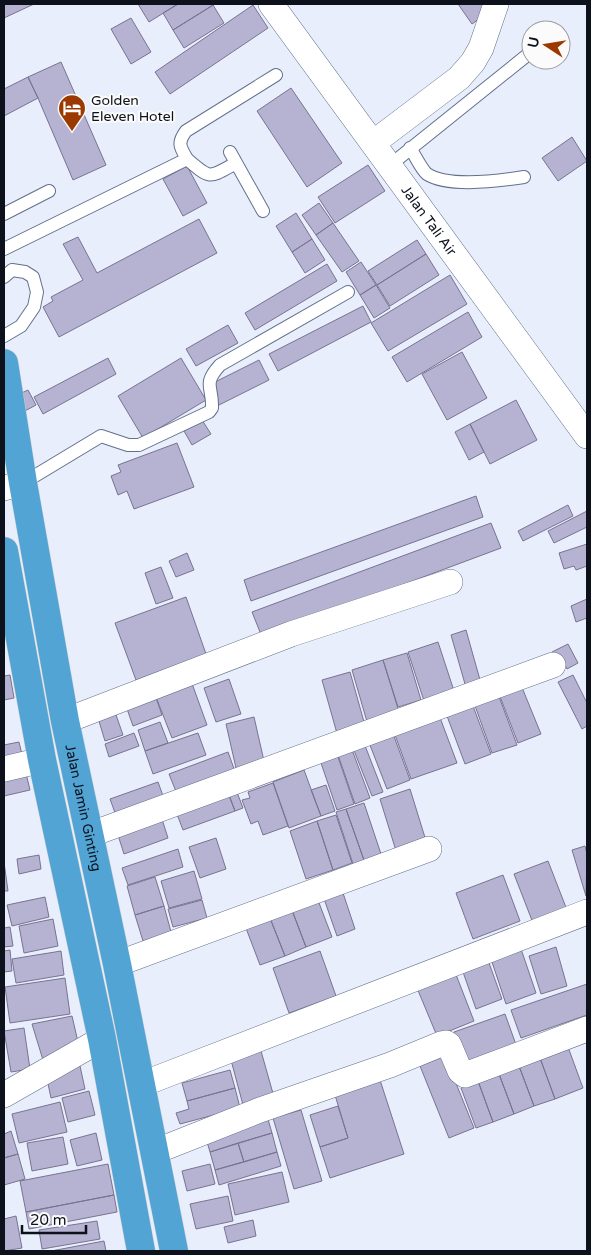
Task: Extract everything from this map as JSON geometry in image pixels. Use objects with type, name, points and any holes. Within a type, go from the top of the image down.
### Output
[{"type":"highway","name":"Jalan Jamin Ginting","points":[[4,363],[13,485],[89,835],[174,1251]]},
{"type":"highway","points":[[4,551],[12,636],[42,760],[102,1039],[141,1251]]},
{"type":"street","name":"Jalan Tali Air","points":[[271,4],[587,436]]},
{"type":"street","points":[[373,143],[459,78],[473,62],[481,48],[496,4]]},
{"type":"street","points":[[65,721],[291,634],[450,582]]},
{"type":"street","points":[[89,835],[552,665]]},
{"type":"street","points":[[4,769],[42,760]]},
{"type":"street","points":[[116,964],[430,849]]},
{"type":"street","points":[[140,1085],[587,912]]},
{"type":"street","points":[[154,1152],[260,1110],[390,1065],[441,1044],[446,1043],[449,1045],[460,1071],[465,1075],[587,1029]]},
{"type":"street","points":[[4,1095],[102,1039]]},
{"type":"lane","points":[[389,166],[521,60]]},
{"type":"lane","points":[[262,211],[233,158],[213,176],[205,175],[187,159],[179,145],[186,130],[276,75]]},
{"type":"lane","points":[[410,148],[426,173],[449,182],[493,182],[524,177]]},
{"type":"lane","points":[[4,249],[187,159]]},
{"type":"lane","points":[[4,214],[49,191]]},
{"type":"lane","points":[[4,277],[12,270],[24,272],[33,277],[37,292],[34,307],[21,326],[4,336]]},
{"type":"lane","points":[[13,485],[101,436],[128,445],[140,445],[209,412],[212,408],[209,386],[211,375],[220,365],[348,292]]},
{"type":"building","points":[[4,4],[34,4],[4,18]]},
{"type":"building","points":[[138,4],[178,4],[149,22]]},
{"type":"building","points":[[178,4],[215,4],[173,30],[163,13]]},
{"type":"building","points":[[458,4],[490,4],[487,13],[472,24]]},
{"type":"building","points":[[213,5],[224,23],[184,48],[173,30]]},
{"type":"building","points":[[253,5],[268,28],[170,94],[155,72]]},
{"type":"building","points":[[131,18],[151,52],[131,64],[111,29]]},
{"type":"building","name":"Golden Eleven Hotel","points":[[61,62],[106,165],[73,180],[28,77]]},
{"type":"building","points":[[28,77],[38,98],[4,116],[4,89]]},
{"type":"building","points":[[291,88],[342,163],[307,187],[257,111]]},
{"type":"building","points":[[572,137],[587,161],[558,181],[542,158]]},
{"type":"building","points":[[368,165],[385,191],[335,223],[318,197]]},
{"type":"building","points":[[187,166],[207,203],[183,216],[163,179]]},
{"type":"building","points":[[319,203],[333,223],[316,235],[302,215]]},
{"type":"building","points":[[296,213],[312,239],[292,252],[276,226]]},
{"type":"building","points":[[199,219],[217,253],[59,337],[43,307],[53,301],[51,297],[83,280],[63,244],[78,237],[97,273]]},
{"type":"building","points":[[333,223],[359,261],[342,272],[316,235]]},
{"type":"building","points":[[312,239],[325,260],[305,273],[292,252]]},
{"type":"building","points":[[417,240],[426,254],[377,285],[368,271]]},
{"type":"building","points":[[426,254],[439,275],[390,306],[377,285]]},
{"type":"building","points":[[361,262],[376,285],[360,295],[346,272]]},
{"type":"building","points":[[327,264],[337,281],[255,330],[245,313]]},
{"type":"building","points":[[450,275],[467,304],[388,351],[371,323]]},
{"type":"building","points":[[376,285],[390,308],[374,318],[360,295]]},
{"type":"building","points":[[363,306],[371,322],[278,371],[269,354]]},
{"type":"building","points":[[468,312],[482,337],[407,382],[392,357]]},
{"type":"building","points":[[228,325],[238,343],[196,366],[186,349]]},
{"type":"building","points":[[462,352],[487,398],[447,420],[422,374]]},
{"type":"building","points":[[108,358],[116,374],[43,414],[34,397]]},
{"type":"building","points":[[181,358],[206,400],[143,438],[118,396]]},
{"type":"building","points":[[259,360],[269,380],[219,405],[209,385]]},
{"type":"building","points":[[28,390],[36,405],[23,412],[15,396]]},
{"type":"building","points":[[516,400],[537,440],[490,464],[470,424]]},
{"type":"building","points":[[202,420],[211,434],[192,445],[184,431]]},
{"type":"building","points":[[470,424],[484,452],[469,460],[455,432]]},
{"type":"building","points":[[177,443],[194,487],[134,509],[127,491],[118,495],[111,476],[121,472],[118,465]]},
{"type":"building","points":[[476,496],[483,517],[251,601],[244,580]]},
{"type":"building","points":[[568,505],[573,516],[523,541],[518,531]]},
{"type":"building","points":[[587,511],[587,527],[554,543],[548,531]]},
{"type":"building","points":[[491,523],[501,548],[262,637],[252,612]]},
{"type":"building","points":[[587,544],[587,566],[576,570],[574,566],[564,569],[559,553]]},
{"type":"building","points":[[187,553],[194,570],[176,577],[169,561]]},
{"type":"building","points":[[161,567],[173,598],[156,604],[145,573]]},
{"type":"building","points":[[186,597],[206,654],[136,680],[115,623]]},
{"type":"building","points":[[587,599],[587,618],[576,622],[571,606]]},
{"type":"building","points":[[466,630],[482,687],[467,691],[451,635]]},
{"type":"building","points":[[438,642],[456,697],[426,707],[408,652]]},
{"type":"building","points":[[568,644],[578,663],[567,669],[562,659],[557,662],[552,652]]},
{"type":"building","points":[[407,653],[421,700],[398,707],[383,660]]},
{"type":"building","points":[[383,660],[400,715],[368,725],[352,670]]},
{"type":"building","points":[[350,672],[366,729],[338,737],[322,680]]},
{"type":"building","points":[[10,675],[14,698],[4,700],[4,676]]},
{"type":"building","points":[[573,675],[587,703],[587,726],[582,729],[558,682]]},
{"type":"building","points":[[190,678],[207,725],[172,738],[154,692]]},
{"type":"building","points":[[229,679],[241,714],[216,722],[204,688]]},
{"type":"building","points":[[521,685],[541,734],[518,743],[499,694]]},
{"type":"building","points":[[498,694],[517,745],[492,753],[474,703]]},
{"type":"building","points":[[155,695],[162,715],[133,726],[126,706]]},
{"type":"building","points":[[473,706],[491,754],[465,764],[447,716]]},
{"type":"building","points":[[115,712],[123,735],[105,741],[98,718]]},
{"type":"building","points":[[439,715],[457,763],[411,779],[394,732]]},
{"type":"building","points":[[254,717],[264,761],[236,768],[226,724]]},
{"type":"building","points":[[160,722],[168,743],[145,751],[138,730]]},
{"type":"building","points":[[392,731],[410,780],[387,789],[368,740]]},
{"type":"building","points":[[134,733],[139,746],[109,757],[105,744]]},
{"type":"building","points":[[198,733],[206,755],[153,774],[145,751]]},
{"type":"building","points":[[19,742],[23,759],[4,763],[4,745]]},
{"type":"building","points":[[364,743],[383,792],[372,796],[353,748]]},
{"type":"building","points":[[351,747],[370,798],[355,804],[337,752]]},
{"type":"building","points":[[228,752],[237,777],[179,799],[169,774]]},
{"type":"building","points":[[337,754],[354,804],[337,810],[320,760]]},
{"type":"building","points":[[24,765],[30,790],[4,796],[4,770]]},
{"type":"building","points":[[304,770],[321,816],[289,828],[273,782]]},
{"type":"building","points":[[158,782],[166,804],[118,821],[110,799]]},
{"type":"building","points":[[273,783],[288,826],[263,835],[258,821],[251,824],[242,800],[250,798],[248,792]]},
{"type":"building","points":[[326,785],[335,811],[321,816],[311,790]]},
{"type":"building","points":[[235,787],[243,808],[235,811],[227,790]]},
{"type":"building","points":[[410,789],[427,844],[397,854],[380,799]]},
{"type":"building","points":[[227,790],[235,811],[183,830],[175,809]]},
{"type":"building","points":[[364,803],[382,857],[365,863],[346,809]]},
{"type":"building","points":[[346,809],[365,863],[354,867],[336,812]]},
{"type":"building","points":[[336,815],[352,863],[333,870],[317,821]]},
{"type":"building","points":[[161,816],[168,838],[124,854],[117,832]]},
{"type":"building","points":[[317,821],[333,870],[306,879],[290,831]]},
{"type":"building","points":[[216,838],[226,869],[200,878],[189,847]]},
{"type":"building","points":[[585,846],[587,854],[586,896],[572,850]]},
{"type":"building","points":[[178,849],[183,867],[128,885],[122,868]]},
{"type":"building","points":[[39,855],[41,869],[19,874],[17,859]]},
{"type":"building","points":[[548,861],[567,910],[533,923],[514,874]]},
{"type":"building","points":[[4,862],[8,891],[4,891]]},
{"type":"building","points":[[194,871],[202,899],[169,908],[161,881]]},
{"type":"building","points":[[503,875],[520,921],[473,939],[456,893]]},
{"type":"building","points":[[155,877],[164,906],[135,915],[127,886]]},
{"type":"building","points":[[341,887],[355,929],[337,936],[322,893]]},
{"type":"building","points":[[316,895],[332,937],[306,947],[290,905]]},
{"type":"building","points":[[45,897],[49,917],[12,926],[7,905]]},
{"type":"building","points":[[202,900],[207,918],[173,927],[168,909]]},
{"type":"building","points":[[290,905],[306,947],[285,956],[268,913]]},
{"type":"building","points":[[164,906],[171,932],[143,941],[135,915]]},
{"type":"building","points":[[268,913],[285,956],[260,965],[244,923]]},
{"type":"building","points":[[53,919],[58,946],[24,953],[19,926]]},
{"type":"building","points":[[10,927],[13,946],[4,947],[4,928]]},
{"type":"building","points":[[520,946],[536,993],[506,1004],[490,956]]},
{"type":"building","points":[[556,947],[567,986],[541,994],[529,956]]},
{"type":"building","points":[[10,950],[12,971],[4,972],[4,951]]},
{"type":"building","points":[[61,951],[64,975],[16,983],[12,959]]},
{"type":"building","points":[[320,951],[336,996],[289,1013],[273,968]]},
{"type":"building","points":[[489,963],[502,999],[476,1009],[463,972]]},
{"type":"building","points":[[455,972],[474,1021],[437,1036],[417,988]]},
{"type":"building","points":[[65,978],[70,1014],[10,1023],[5,987]]},
{"type":"building","points":[[587,984],[587,1015],[521,1038],[511,1010]]},
{"type":"building","points":[[505,1014],[519,1053],[468,1071],[454,1032]]},
{"type":"building","points":[[72,1016],[78,1042],[43,1060],[32,1024]]},
{"type":"building","points":[[24,1028],[30,1069],[11,1072],[4,1031]]},
{"type":"building","points":[[568,1047],[583,1088],[555,1099],[540,1058]]},
{"type":"building","points":[[261,1051],[274,1097],[243,1105],[231,1060]]},
{"type":"building","points":[[445,1056],[474,1128],[449,1138],[420,1066]]},
{"type":"building","points":[[540,1058],[555,1099],[534,1106],[519,1066]]},
{"type":"building","points":[[80,1066],[85,1089],[51,1098],[46,1074]]},
{"type":"building","points":[[519,1066],[534,1106],[514,1114],[499,1074]]},
{"type":"building","points":[[230,1070],[235,1088],[187,1101],[182,1083]]},
{"type":"building","points":[[499,1074],[514,1114],[493,1122],[478,1081]]},
{"type":"building","points":[[380,1080],[404,1154],[330,1178],[320,1147],[348,1138],[335,1095]]},
{"type":"building","points":[[478,1081],[493,1122],[476,1128],[461,1088]]},
{"type":"building","points":[[235,1088],[240,1108],[180,1124],[176,1113],[189,1109],[187,1101]]},
{"type":"building","points":[[89,1091],[95,1115],[68,1122],[62,1098]]},
{"type":"building","points":[[60,1102],[67,1132],[19,1143],[12,1114]]},
{"type":"building","points":[[338,1106],[348,1138],[320,1147],[310,1115]]},
{"type":"building","points":[[301,1110],[322,1181],[294,1189],[273,1118]]},
{"type":"building","points":[[267,1116],[272,1133],[210,1152],[205,1135]]},
{"type":"building","points":[[11,1131],[18,1154],[4,1158],[4,1134]]},
{"type":"building","points":[[96,1133],[102,1160],[77,1166],[70,1140]]},
{"type":"building","points":[[272,1133],[277,1152],[244,1162],[238,1143]]},
{"type":"building","points":[[63,1137],[68,1164],[32,1171],[27,1143]]},
{"type":"building","points":[[238,1143],[244,1162],[215,1170],[210,1152]]},
{"type":"building","points":[[277,1152],[281,1166],[219,1185],[215,1170]]},
{"type":"building","points":[[18,1154],[25,1179],[4,1185],[4,1158]]},
{"type":"building","points":[[108,1164],[114,1195],[26,1212],[20,1181]]},
{"type":"building","points":[[210,1164],[215,1184],[187,1191],[182,1171]]},
{"type":"building","points":[[282,1172],[289,1202],[235,1215],[228,1184]]},
{"type":"building","points":[[114,1195],[117,1212],[29,1229],[26,1212]]},
{"type":"building","points":[[228,1196],[233,1221],[196,1229],[190,1204]]},
{"type":"building","points":[[16,1216],[22,1248],[4,1251],[4,1219]]},
{"type":"building","points":[[253,1220],[256,1236],[228,1243],[224,1227]]},
{"type":"building","points":[[97,1221],[100,1239],[42,1249],[39,1230]]},
{"type":"building","points":[[104,1241],[106,1251],[51,1251]]},
{"type":"place","name":"Golden Eleven Hotel","points":[[72,132]]}]
